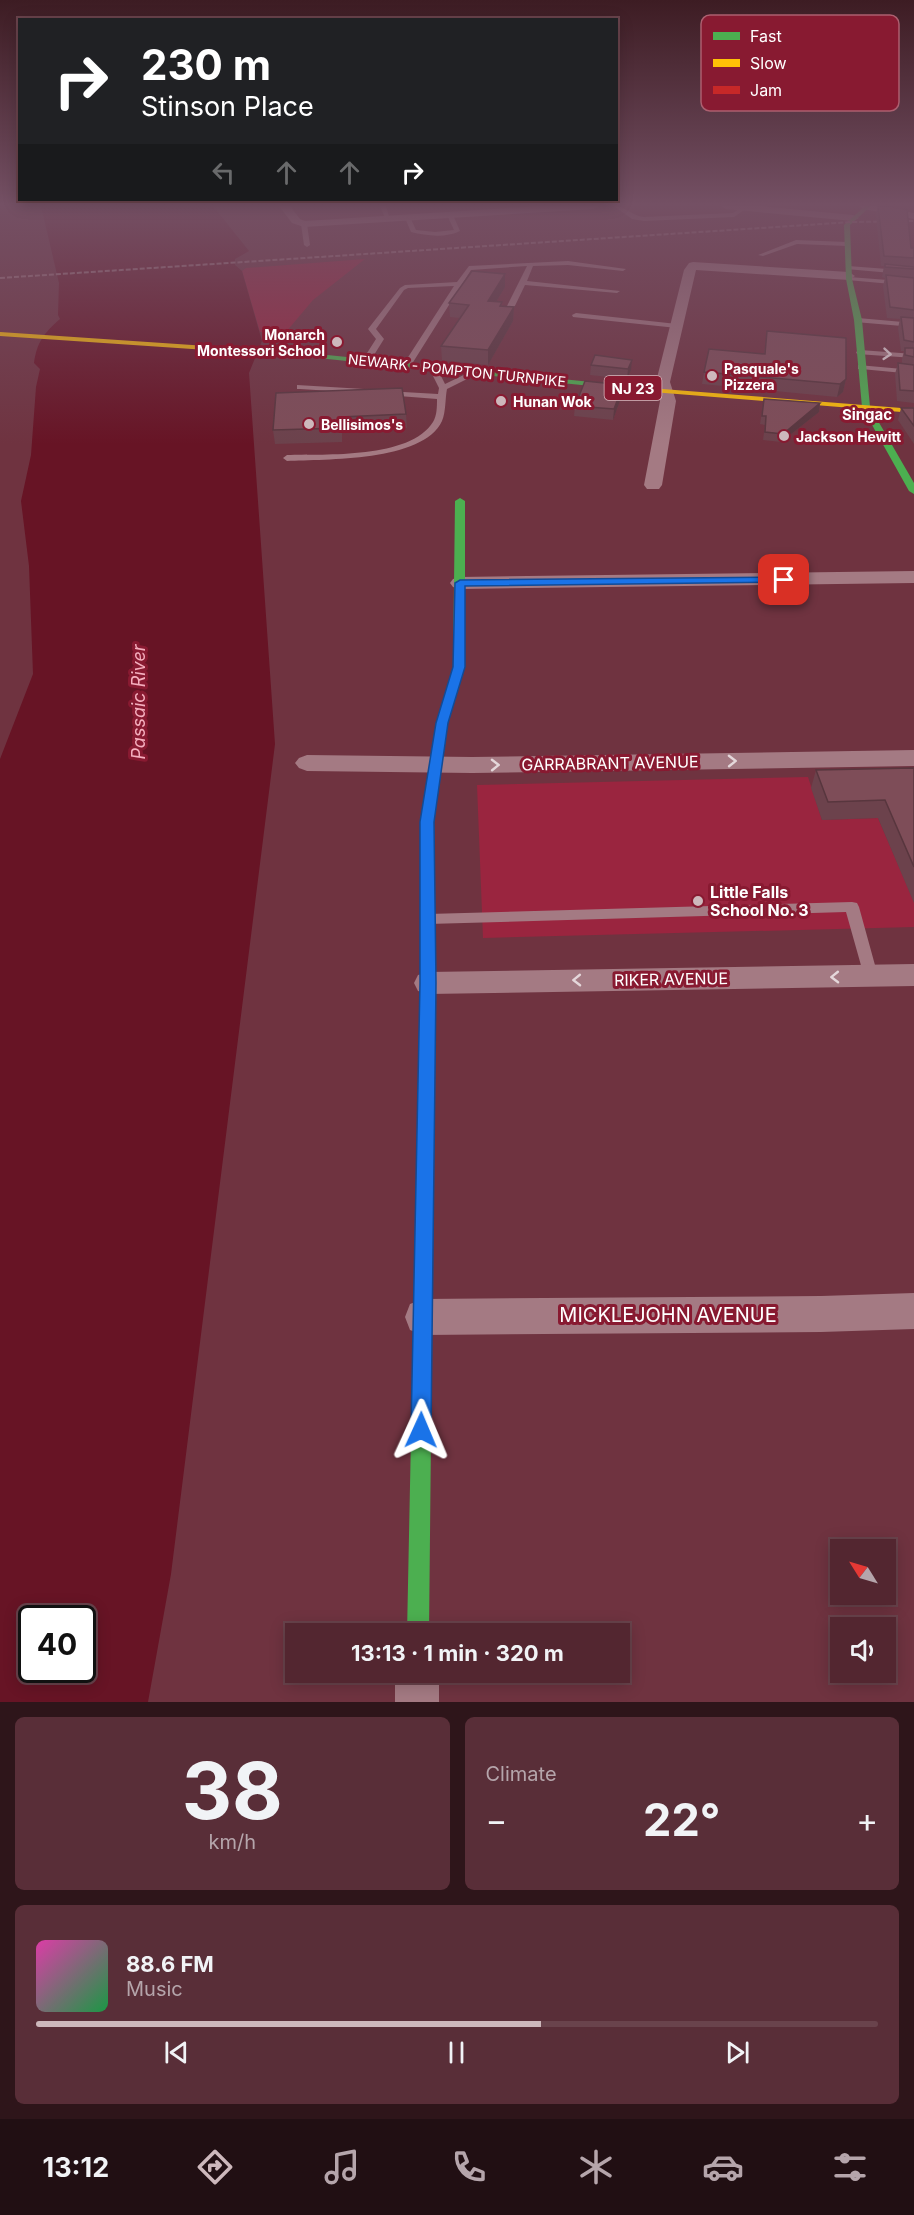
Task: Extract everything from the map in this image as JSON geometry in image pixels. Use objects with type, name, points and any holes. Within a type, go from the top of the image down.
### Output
[{"type":"main road","points":[[850,285],[858,320],[866,407],[914,491]]},
{"type":"main road","name":"NEWARK - POMPTON TURNPIKE","points":[[0,334],[308,355],[664,391],[914,411]]},
{"type":"main road","points":[[418,1623],[428,983],[427,822],[442,723],[459,667],[460,501]]},
{"type":"street","points":[[653,484],[668,401],[663,382],[686,285]]},
{"type":"street","points":[[460,583],[914,577]]},
{"type":"street","name":"GARRABRANT AVENUE","points":[[307,763],[437,765],[914,758]]},
{"type":"street","name":"RIKER AVENUE","points":[[428,983],[914,975]]},
{"type":"street","name":"MICKLEJOHN AVENUE","points":[[423,1317],[821,1314],[914,1311]]},
{"type":"street","points":[[417,1683],[417,1702]]},
{"type":"lane","points":[[366,361],[380,339],[372,329],[402,289],[407,286],[422,285]]},
{"type":"lane","points":[[407,365],[458,285]]},
{"type":"lane","points":[[508,312],[522,285]]},
{"type":"lane","points":[[542,285],[617,291]]},
{"type":"lane","points":[[576,315],[677,326]]},
{"type":"lane","points":[[858,320],[914,325]]},
{"type":"lane","points":[[860,352],[914,356]]},
{"type":"lane","points":[[861,367],[914,372]]},
{"type":"lane","points":[[287,458],[376,453],[418,442],[438,423],[441,393],[433,368]]},
{"type":"lane","points":[[382,393],[441,393],[477,372]]},
{"type":"lane","points":[[300,387],[370,392]]},
{"type":"lane","points":[[428,919],[852,907],[871,976]]},
{"type":"shaded area","points":[[246,285],[331,285],[313,300],[286,332],[260,332]]},
{"type":"shaded area","name":"Little Falls School No. 3","points":[[808,777],[822,820],[878,818],[914,902],[914,927],[483,938],[477,785]]},
{"type":"water","name":"Passaic River","points":[[59,285],[246,285],[262,341],[249,373],[275,744],[171,1574],[148,1702],[0,1702],[0,759],[33,674],[29,566],[21,501],[31,455],[36,387],[40,369],[34,363],[37,349],[42,338],[60,319],[58,315]]},
{"type":"building","points":[[462,285],[498,285],[488,301],[502,302],[500,306],[514,307],[488,350],[441,346],[469,305],[449,303]]},
{"type":"building","points":[[887,285],[914,285],[914,310],[890,307]]},
{"type":"building","points":[[901,317],[914,318],[914,342],[904,340]]},
{"type":"building","points":[[767,331],[846,338],[846,379],[840,384],[704,372],[709,349],[765,354]]},
{"type":"building","points":[[905,348],[914,348],[914,357],[905,355]]},
{"type":"building","points":[[595,355],[632,360],[628,369],[591,365]]},
{"type":"building","points":[[898,363],[914,365],[914,391],[900,390]]},
{"type":"building","points":[[585,381],[623,385],[614,409],[575,406]]},
{"type":"building","points":[[402,388],[406,414],[341,417],[341,428],[273,430],[276,393]]},
{"type":"building","points":[[764,399],[820,403],[783,434],[765,432],[766,416],[762,416]]},
{"type":"building","points":[[901,408],[914,408],[914,426]]},
{"type":"building","points":[[914,768],[914,867],[885,800],[828,802],[816,770]]},
{"type":"traffic: fast","points":[[850,285],[858,320],[866,407],[914,491]]},
{"type":"traffic: fast","points":[[207,348],[308,355],[640,389]]},
{"type":"traffic: fast","points":[[428,961],[427,822],[442,723],[459,667],[460,501]]},
{"type":"traffic: fast","points":[[418,1623],[424,1239]]},
{"type":"traffic: slow","points":[[0,334],[207,348]]},
{"type":"traffic: slow","points":[[640,389],[914,411]]},
{"type":"traffic: jam","points":[[424,1239],[428,961]]},
{"type":"place","name":"Monarch Montessori School","points":[[337,342]]},
{"type":"place","name":"Pasquale's Pizzera","points":[[712,376]]},
{"type":"place","name":"Hunan Wok","points":[[501,401]]},
{"type":"place","name":"Bellisimos's","points":[[309,424]]},
{"type":"place","name":"Jackson Hewitt","points":[[784,436]]},
{"type":"place","name":"Little Falls School No. 3","points":[[698,901]]},
{"type":"district","name":"Singac","points":[[867,414]]},
{"type":"route","points":[[421,1430],[428,983],[427,822],[442,723],[459,667],[460,583],[784,580]]}]
